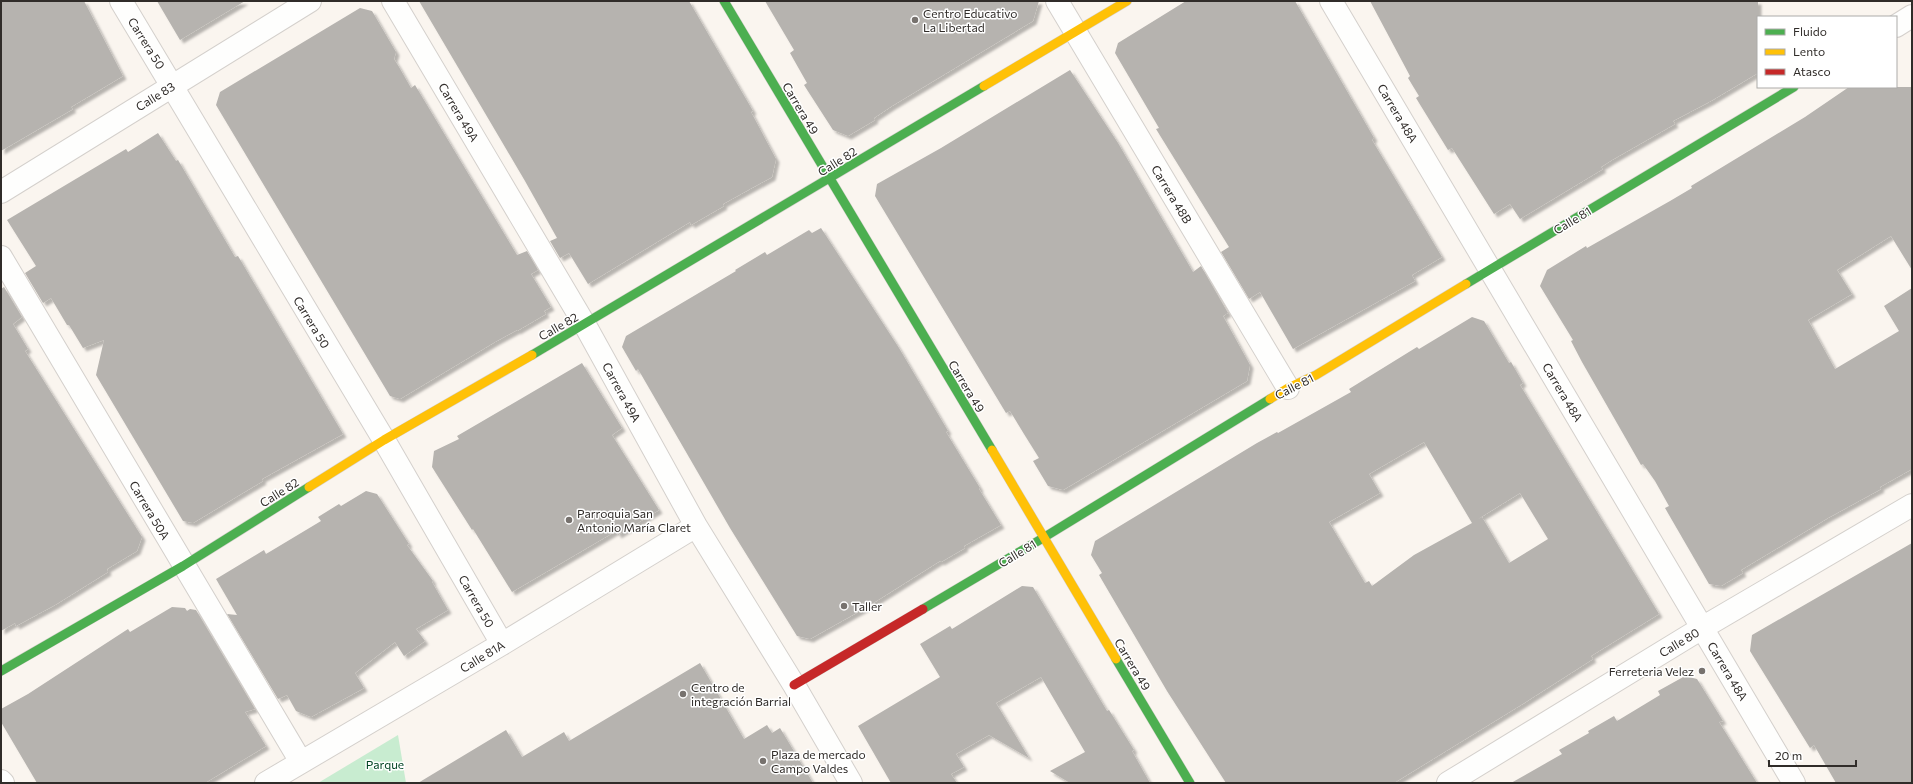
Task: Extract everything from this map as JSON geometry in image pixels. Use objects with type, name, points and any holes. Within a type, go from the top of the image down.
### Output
[{"type":"street","name":"Carrera 50","points":[[120,1],[172,85],[384,440],[502,644]]},
{"type":"street","name":"Calle 83","points":[[1,192],[310,1]]},
{"type":"street","name":"Carrera 49A","points":[[393,1],[585,325],[696,526],[794,685],[852,783]]},
{"type":"street","name":"Carrera 49","points":[[724,1],[1190,783]]},
{"type":"street","name":"Carrera 48B","points":[[1057,1],[1288,388]]},
{"type":"street","name":"Calle 82","points":[[1,671],[183,566],[384,440],[585,325],[830,180],[1127,1]]},
{"type":"street","name":"Carrera 48A","points":[[1331,1],[1794,783]]},
{"type":"street","points":[[1897,25],[1912,16]]},
{"type":"street","name":"Calle 81","points":[[794,685],[1043,538],[1288,388],[1316,375],[1792,88]]},
{"type":"street","name":"Carrera 50A","points":[[1,257],[183,566],[301,762]]},
{"type":"street","name":"Calle 80","points":[[1448,783],[1702,628],[1912,505]]},
{"type":"street","name":"Calle 81A","points":[[266,783],[502,644],[696,526]]},
{"type":"green space","name":"Parque","points":[[398,735],[406,783],[318,783]]},
{"type":"building","points":[[1,1],[84,1],[123,76],[71,107],[73,109],[1,151]]},
{"type":"building","points":[[157,1],[245,1],[180,40]]},
{"type":"building","points":[[419,1],[689,1],[753,111],[751,112],[776,159],[772,177],[723,204],[724,206],[691,225],[690,222],[588,284],[569,253],[560,258],[550,241],[557,238]]},
{"type":"building","points":[[765,1],[1039,1],[1033,21],[892,106],[874,118],[875,120],[848,136],[833,130],[804,85],[807,83],[790,53],[794,50]]},
{"type":"building","points":[[1186,1],[1295,1],[1374,138],[1372,140],[1442,257],[1412,275],[1415,281],[1293,349],[1260,292],[1249,299],[1221,252],[1229,247],[1156,129],[1159,128],[1115,53],[1118,43]]},
{"type":"building","points":[[1370,1],[1758,1],[1757,74],[1711,101],[1673,121],[1675,124],[1612,160],[1601,167],[1603,169],[1520,219],[1510,204],[1494,214],[1452,148],[1448,150],[1416,98],[1419,96],[1408,78],[1410,76]]},
{"type":"building","points":[[360,8],[372,11],[396,52],[394,59],[411,88],[415,85],[517,255],[527,251],[538,270],[531,274],[551,307],[544,311],[546,314],[495,342],[400,399],[390,396],[216,105],[220,92]]},
{"type":"building","points":[[1070,70],[1118,143],[1193,272],[1201,266],[1228,313],[1223,316],[1250,365],[1247,381],[1063,490],[1048,486],[1033,461],[1039,458],[1010,411],[1006,413],[875,196],[877,184],[941,148]]},
{"type":"building","points":[[1912,87],[1912,270],[1891,236],[1837,270],[1852,294],[1808,320],[1835,369],[1899,331],[1884,306],[1912,288],[1912,469],[1880,487],[1881,489],[1828,518],[1741,570],[1743,573],[1721,586],[1709,584],[1665,508],[1669,506],[1655,481],[1643,464],[1641,465],[1582,362],[1571,341],[1573,340],[1540,286],[1547,270],[1586,246],[1587,248],[1692,188],[1691,186],[1805,117],[1848,88]]},
{"type":"building","points":[[158,133],[176,161],[178,160],[235,257],[238,256],[343,434],[262,479],[263,481],[193,523],[183,521],[96,375],[104,340],[83,348],[51,298],[43,303],[25,273],[36,266],[7,220],[126,149],[128,152]]},
{"type":"building","points":[[821,228],[899,348],[948,431],[946,432],[1001,525],[964,546],[965,548],[941,562],[940,561],[867,607],[810,639],[797,636],[730,528],[638,369],[636,371],[622,347],[626,336],[736,271],[735,270],[765,252],[767,255],[809,230],[812,233]]},
{"type":"building","points":[[4,287],[22,317],[13,324],[28,349],[25,351],[142,537],[137,551],[107,569],[108,572],[55,605],[16,626],[15,623],[1,631],[1,289]]},
{"type":"building","points":[[1472,317],[1484,321],[1509,363],[1511,362],[1523,383],[1520,385],[1659,614],[1591,656],[1593,659],[1521,705],[1394,783],[1226,783],[1167,691],[1099,575],[1102,573],[1091,555],[1095,541],[1257,443],[1277,432],[1278,433],[1351,392],[1349,389],[1417,347],[1419,349]],"holes":[[[1424,442],[1472,523],[1414,555],[1372,586],[1369,581],[1365,583],[1329,522],[1380,493],[1369,474]],[[1520,493],[1548,539],[1509,563],[1482,517],[1478,519]]]},
{"type":"building","points":[[582,363],[622,428],[612,435],[659,510],[618,535],[616,531],[512,592],[432,467],[434,451],[459,439],[457,436]]},
{"type":"building","points":[[366,491],[377,494],[409,544],[407,545],[433,581],[432,582],[448,610],[416,629],[425,641],[404,656],[395,642],[355,673],[364,688],[311,717],[296,711],[287,695],[278,699],[227,614],[237,615],[216,579],[264,550],[266,554],[321,521],[318,517],[339,504],[341,506]]},
{"type":"building","points":[[1912,543],[1912,783],[1836,783],[1814,745],[1810,748],[1750,651],[1752,635]]},
{"type":"building","points":[[1022,586],[1033,587],[1107,711],[1109,710],[1134,750],[1132,751],[1150,783],[1070,783],[1050,771],[1085,752],[1041,677],[996,703],[1029,758],[989,735],[956,754],[964,767],[951,774],[957,783],[891,783],[858,726],[940,677],[920,644],[950,626],[952,629]]},
{"type":"building","points":[[172,607],[185,608],[187,611],[190,609],[196,610],[255,709],[245,712],[266,746],[205,783],[37,783],[1,722],[1,709],[28,694],[128,629],[130,632]]},
{"type":"building","name":"Centro de integración Barrial","points":[[700,663],[744,739],[767,725],[772,733],[780,728],[813,783],[418,783],[506,730],[522,757],[564,732],[569,741]]},
{"type":"building","points":[[1685,676],[1697,679],[1723,721],[1719,722],[1757,783],[1511,783],[1562,754],[1559,750],[1589,733],[1588,731],[1614,716],[1617,721],[1660,695],[1658,691]]},
{"type":"traffic: fast","points":[[724,1],[992,450]]},
{"type":"traffic: fast","points":[[532,355],[984,86]]},
{"type":"traffic: fast","points":[[1466,284],[1792,88]]},
{"type":"traffic: fast","points":[[923,609],[1043,538],[1270,399]]},
{"type":"traffic: fast","points":[[1,671],[183,566],[309,487]]},
{"type":"traffic: fast","points":[[1116,659],[1190,783]]},
{"type":"traffic: slow","points":[[984,86],[1127,1]]},
{"type":"traffic: slow","points":[[1270,399],[1288,388],[1316,375],[1466,284]]},
{"type":"traffic: slow","points":[[309,487],[384,440],[532,355]]},
{"type":"traffic: slow","points":[[992,450],[1116,659]]},
{"type":"traffic: jam","points":[[794,685],[923,609]]},
{"type":"place","name":"Centro Educativo La Libertad","points":[[915,20]]},
{"type":"place","name":"Parroquia San Antonio María Claret","points":[[569,520]]},
{"type":"place","name":"Taller","points":[[844,606]]},
{"type":"place","name":"Ferreteria Velez","points":[[1702,671]]},
{"type":"place","name":"Centro de integración Barrial","points":[[683,694]]},
{"type":"place","name":"Plaza de mercado Campo Valdes","points":[[763,761]]}]
